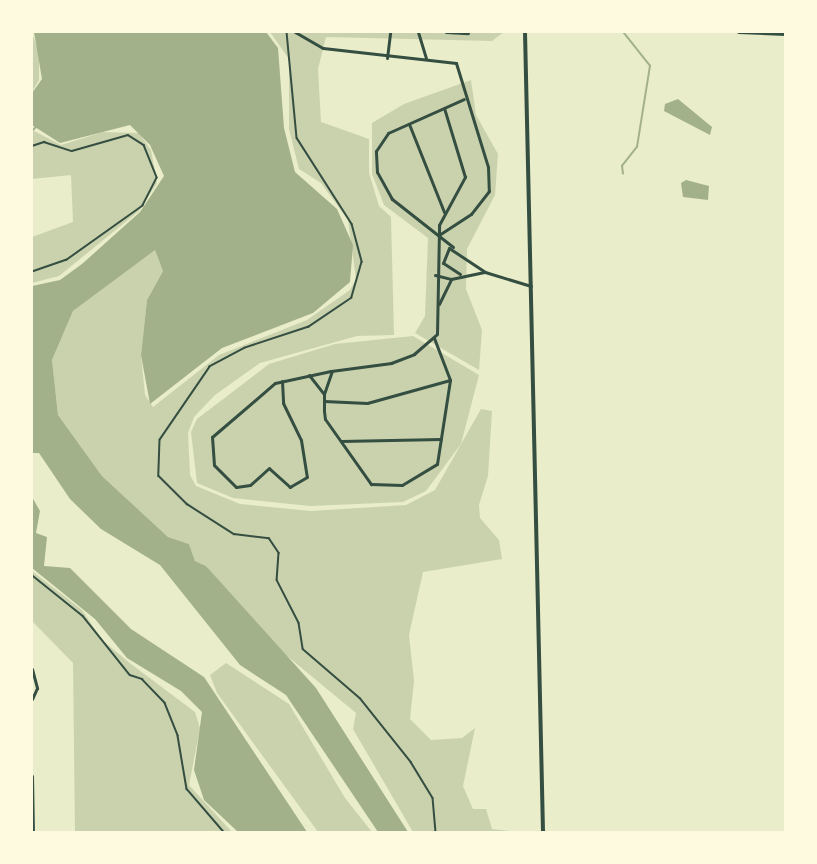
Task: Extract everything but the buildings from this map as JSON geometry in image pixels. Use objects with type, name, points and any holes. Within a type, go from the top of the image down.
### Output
[{"type":"main road","points":[[525,32],[543,832]]},
{"type":"main road","points":[[739,32],[786,34]]},
{"type":"street","points":[[295,32],[315,46],[387,58],[426,58],[456,63],[464,99],[488,167],[489,191],[471,214],[440,234]]},
{"type":"street","points":[[387,58],[390,32]]},
{"type":"street","points":[[418,32],[426,58]]},
{"type":"street","points":[[446,32],[468,33]]},
{"type":"street","points":[[464,99],[409,124],[380,142],[378,172],[404,212],[440,234],[485,272],[531,286]]},
{"type":"street","points":[[444,108],[465,177],[460,195],[444,212]]},
{"type":"street","points":[[332,371],[324,394],[325,419],[370,484],[394,487],[437,464],[450,380],[434,338],[438,306],[435,275],[444,212],[409,124]]},
{"type":"street","points":[[453,247],[442,258],[460,274]]},
{"type":"street","points":[[438,306],[451,279],[460,274],[485,272]]},
{"type":"street","points":[[435,275],[451,279]]},
{"type":"street","points":[[282,381],[283,403],[301,440],[307,477],[290,487],[269,468],[250,485],[236,487],[214,465],[212,436],[282,381],[391,363],[434,338]]},
{"type":"street","points":[[309,375],[324,394]]},
{"type":"street","points":[[324,401],[367,403],[450,380]]},
{"type":"street","points":[[339,441],[441,439]]},
{"type":"street","points":[[32,669],[37,688],[32,699]]},
{"type":"street","points":[[32,776],[33,832]]},
{"type":"path","points":[[287,32],[297,138],[352,224],[362,262],[352,298],[309,327],[210,367],[160,440],[159,476],[187,504],[234,534],[269,538],[279,553],[277,580],[299,623],[303,649],[360,698],[411,762],[433,798],[436,832]]},
{"type":"path","points":[[32,146],[44,142],[72,151],[128,135],[144,145],[158,178],[143,206],[67,260],[32,272]]},
{"type":"path","points":[[32,574],[83,616],[130,675],[149,684],[165,704],[178,736],[187,789],[224,832]]},
{"type":"shaded area","points":[[34,32],[266,32],[278,48],[284,128],[295,172],[337,209],[353,245],[350,282],[313,313],[222,348],[150,404],[141,355],[147,300],[163,271],[155,250],[73,311],[52,360],[58,415],[102,476],[168,537],[189,544],[195,561],[206,566],[316,688],[408,832],[378,832],[286,695],[240,665],[160,565],[101,529],[70,499],[39,453],[32,453],[32,286],[60,280],[82,264],[140,212],[164,176],[150,145],[130,125],[60,143],[32,125],[32,93],[42,79]]},
{"type":"shaded area","points":[[270,32],[504,32],[492,41],[326,37],[318,69],[321,122],[369,139],[369,173],[379,206],[391,217],[394,335],[357,336],[260,363],[215,395],[194,417],[188,433],[190,475],[196,486],[240,504],[311,511],[406,505],[435,490],[481,409],[492,411],[488,476],[479,505],[480,518],[499,540],[502,559],[423,572],[409,635],[414,681],[410,719],[431,740],[462,738],[475,728],[463,786],[473,809],[486,809],[492,829],[519,832],[413,832],[353,729],[356,713],[269,641],[206,566],[195,561],[189,544],[168,537],[102,476],[58,415],[52,360],[73,311],[155,249],[163,271],[147,300],[141,355],[145,395],[153,407],[219,355],[307,320],[350,290],[356,279],[348,220],[321,183],[299,169],[289,129],[289,59]]},
{"type":"shaded area","points":[[32,33],[39,53],[39,80],[32,92]]},
{"type":"shaded area","points":[[471,80],[476,115],[498,154],[495,195],[467,249],[466,289],[482,330],[479,370],[415,333],[425,316],[428,238],[384,205],[372,174],[372,123],[404,104]]},
{"type":"shaded area","points":[[678,99],[712,127],[710,135],[664,111],[665,104]]},
{"type":"shaded area","points":[[32,130],[61,145],[103,132],[139,133],[151,150],[157,183],[139,211],[59,276],[32,283],[32,237],[73,222],[71,175],[32,179]]},
{"type":"shaded area","points":[[686,180],[709,186],[708,200],[683,197],[681,183]]},
{"type":"shaded area","points":[[413,336],[479,375],[461,444],[426,491],[403,502],[310,506],[233,498],[197,483],[191,432],[197,419],[269,364],[335,344]]},
{"type":"shaded area","points":[[32,497],[40,511],[36,533],[47,537],[44,566],[70,568],[131,629],[204,677],[307,832],[238,832],[204,800],[194,770],[202,712],[181,691],[127,658],[95,619],[32,568]]},
{"type":"shaded area","points":[[32,571],[82,610],[102,640],[195,712],[200,728],[189,785],[232,832],[75,832],[73,663],[32,621]]},
{"type":"shaded area","points":[[226,663],[289,704],[345,798],[372,832],[318,832],[217,693],[210,675]]},
{"type":"waterway","points":[[623,32],[650,66],[637,147],[622,166],[623,174]]},
{"type":"waterway","points":[[32,131],[36,127]]}]
